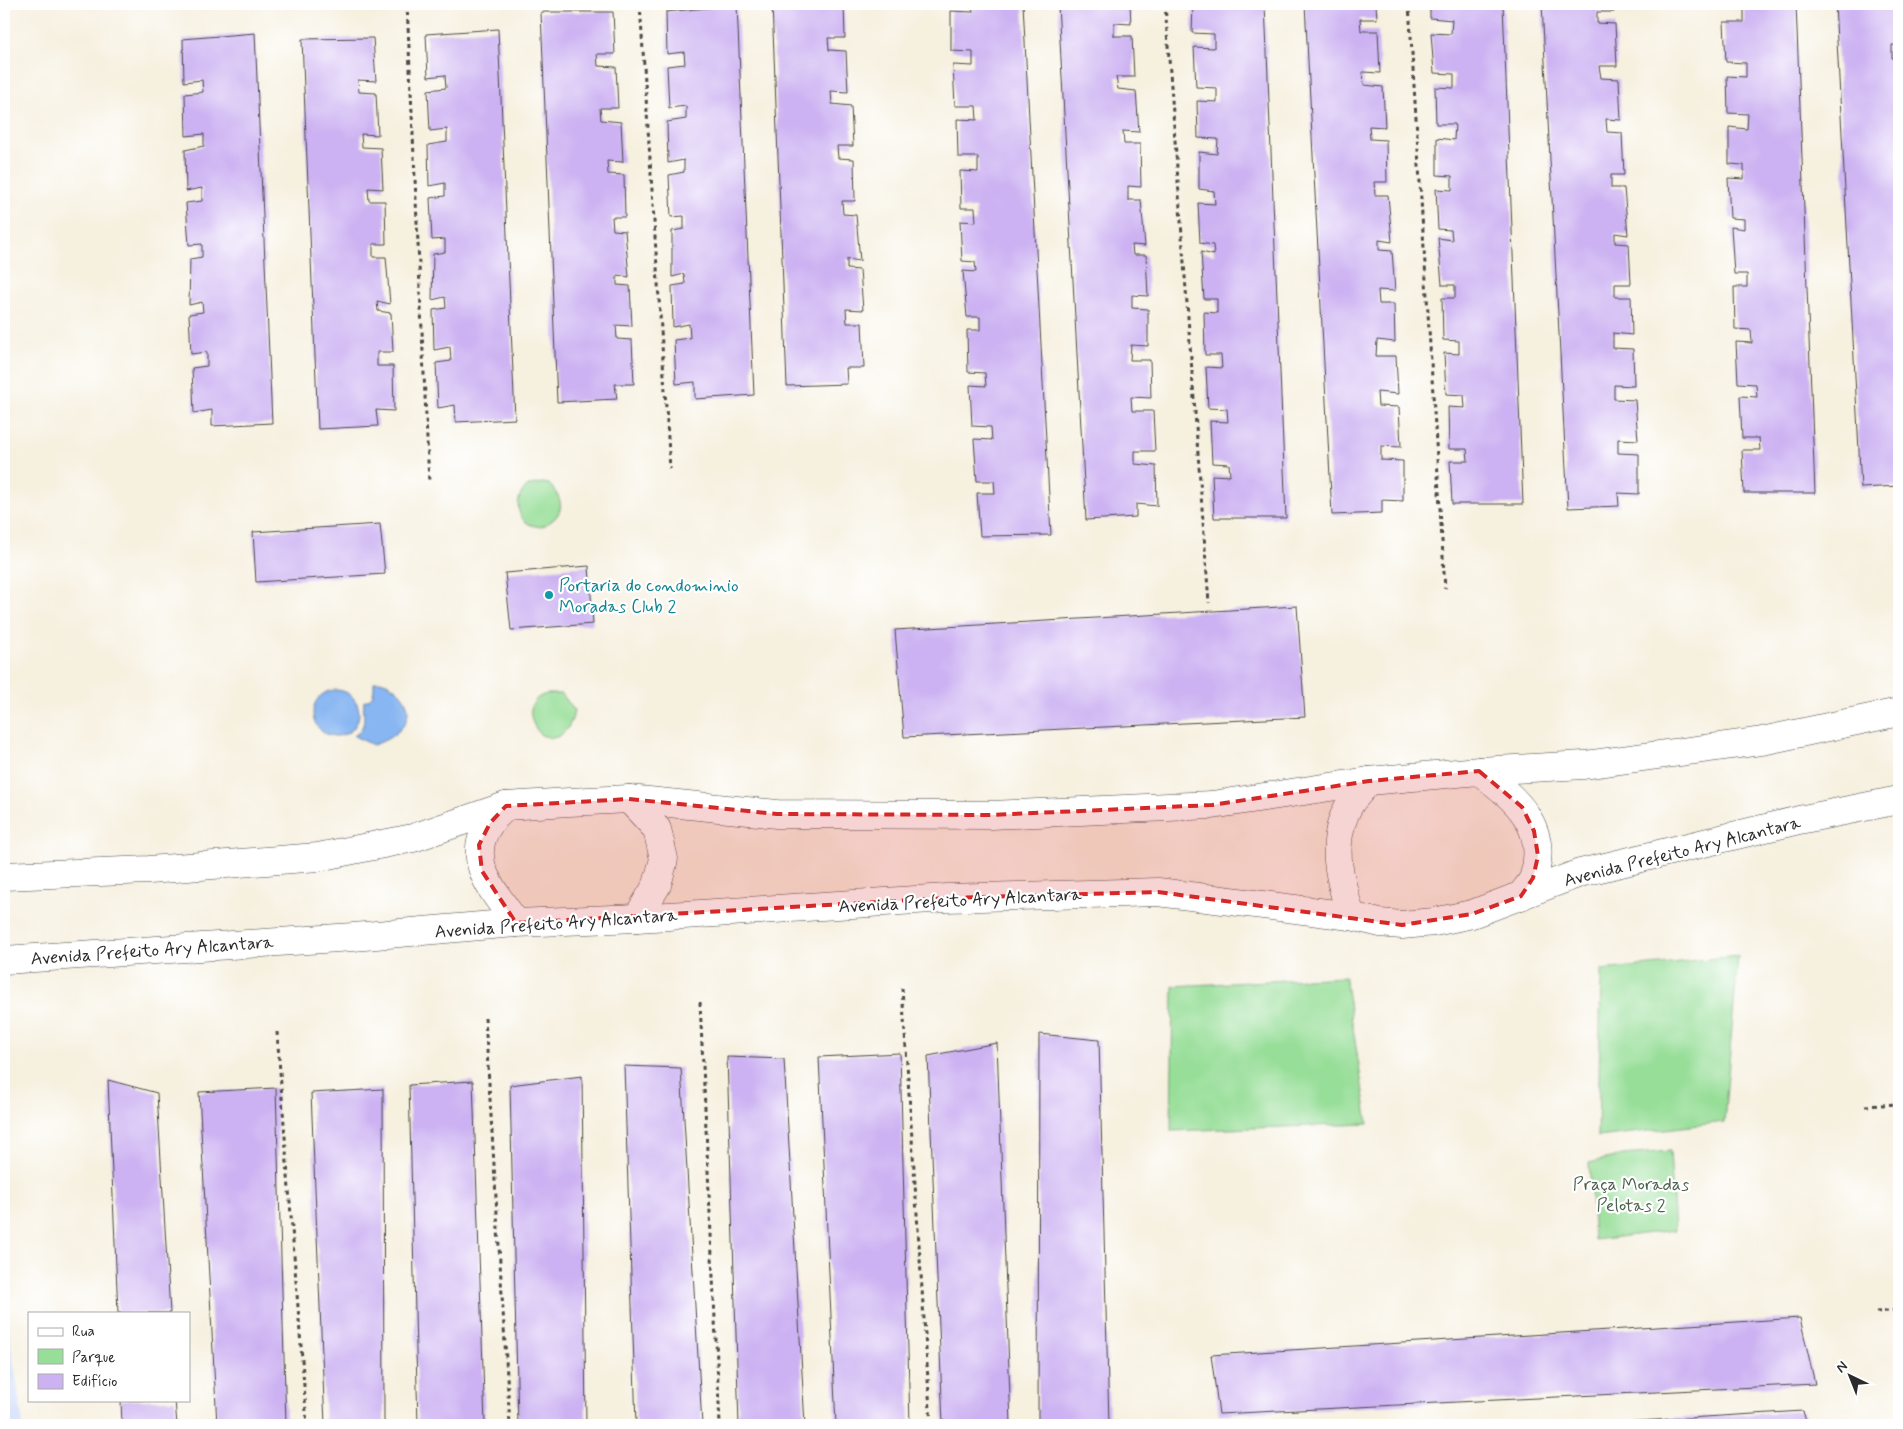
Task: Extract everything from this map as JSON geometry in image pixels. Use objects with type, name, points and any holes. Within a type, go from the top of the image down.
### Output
[{"type":"street","points":[[4,876],[149,870],[318,857],[413,838],[506,806],[629,799],[777,814],[991,815],[1212,805],[1369,781],[1480,771],[1584,765],[1762,741],[1899,712]]},
{"type":"street","points":[[1480,771],[1522,807],[1534,831],[1538,856],[1534,878],[1521,896]]},
{"type":"street","points":[[1351,916],[1340,878],[1338,857],[1341,828],[1351,803],[1369,781]]},
{"type":"street","points":[[629,799],[657,828],[664,859],[657,885],[638,918]]},
{"type":"street","name":"Avenida Prefeito Ary Alcantara","points":[[4,960],[353,938],[516,923],[638,918],[947,898],[1158,892],[1351,916],[1380,923],[1402,925],[1434,922],[1472,914],[1580,873],[1799,820],[1899,800]]},
{"type":"street","points":[[506,806],[490,823],[479,844],[482,870],[516,923]]},
{"type":"path","points":[[407,4],[429,483]]},
{"type":"path","points":[[640,4],[670,469]]},
{"type":"path","points":[[1165,4],[1209,603]]},
{"type":"path","points":[[1409,4],[1445,589]]},
{"type":"path","points":[[902,988],[931,1425]]},
{"type":"path","points":[[700,1002],[720,1425]]},
{"type":"path","points":[[485,1018],[510,1425]]},
{"type":"path","points":[[277,1032],[307,1425]]},
{"type":"path","points":[[1865,1106],[1899,1104]]},
{"type":"path","points":[[1876,1312],[1899,1310]]},
{"type":"highlighted area","points":[[1479,771],[1522,807],[1534,831],[1538,856],[1533,878],[1521,896],[1472,914],[1402,925],[1158,892],[947,898],[516,923],[482,871],[479,845],[490,823],[506,806],[629,799],[777,814],[991,815],[1212,805],[1369,781]]},
{"type":"shaded area","points":[[4,1300],[23,1425],[4,1425]]},
{"type":"green space","points":[[542,483],[549,484],[555,491],[560,508],[555,518],[541,527],[530,525],[524,521],[518,506],[520,496],[527,487]]},
{"type":"green space","points":[[562,694],[574,710],[570,723],[558,737],[552,738],[541,735],[532,721],[532,704],[543,695]]},
{"type":"green space","points":[[1738,956],[1724,1122],[1598,1137],[1601,970]]},
{"type":"green space","points":[[1345,977],[1368,1124],[1171,1131],[1173,986]]},
{"type":"green space","name":"Praça Moradas Pelotas 2","points":[[1670,1151],[1675,1230],[1594,1240],[1589,1163],[1623,1155]]},
{"type":"water","points":[[380,681],[394,687],[399,692],[407,704],[408,712],[407,719],[397,733],[373,745],[354,736],[362,728],[364,701],[372,696],[374,682]]},
{"type":"water","points":[[332,690],[340,690],[349,694],[355,700],[359,713],[355,726],[349,732],[340,736],[332,736],[323,732],[317,726],[313,717],[313,709],[317,700],[323,694]]},
{"type":"building","points":[[772,4],[844,4],[845,38],[828,38],[829,50],[846,51],[848,92],[831,91],[832,104],[851,106],[853,146],[837,146],[838,158],[854,159],[855,201],[842,201],[843,214],[856,215],[860,261],[847,259],[847,269],[860,270],[863,310],[846,309],[847,323],[862,323],[864,368],[846,368],[847,384],[787,386]]},
{"type":"building","points":[[972,4],[1023,4],[1051,535],[980,536],[977,493],[995,493],[994,481],[977,481],[974,439],[992,440],[991,427],[972,426],[970,385],[986,386],[985,373],[968,372],[967,330],[980,330],[980,317],[967,317],[963,271],[976,272],[975,262],[962,261],[960,221],[976,222],[975,208],[961,208],[960,171],[978,172],[978,157],[958,157],[957,119],[977,120],[976,106],[955,106],[953,65],[973,66],[973,52],[951,51],[951,11],[973,12]]},
{"type":"building","points":[[1058,4],[1130,4],[1131,24],[1114,23],[1114,36],[1132,36],[1134,77],[1116,77],[1118,89],[1136,91],[1139,132],[1123,131],[1124,144],[1140,144],[1141,187],[1128,186],[1128,200],[1141,200],[1145,246],[1132,245],[1133,255],[1146,255],[1148,296],[1132,295],[1132,308],[1148,309],[1148,346],[1131,345],[1130,360],[1150,360],[1151,398],[1131,397],[1132,411],[1153,411],[1155,451],[1135,451],[1135,464],[1156,466],[1157,506],[1136,504],[1136,517],[1086,520]]},
{"type":"building","points":[[1193,4],[1265,4],[1286,518],[1214,518],[1212,475],[1230,476],[1229,464],[1212,463],[1210,421],[1228,422],[1227,409],[1208,408],[1206,367],[1222,368],[1221,355],[1205,355],[1204,312],[1217,313],[1217,299],[1204,299],[1201,252],[1214,255],[1213,245],[1200,243],[1198,203],[1215,204],[1214,191],[1199,189],[1199,152],[1217,154],[1218,139],[1198,138],[1197,101],[1217,102],[1217,88],[1196,87],[1194,47],[1214,48],[1214,34],[1192,33]]},
{"type":"building","points":[[1305,4],[1376,4],[1377,19],[1360,19],[1361,31],[1378,31],[1380,73],[1363,72],[1364,85],[1383,87],[1385,127],[1369,126],[1370,139],[1386,140],[1387,182],[1374,182],[1375,195],[1388,195],[1392,242],[1379,240],[1379,250],[1392,251],[1395,291],[1378,290],[1379,304],[1394,304],[1395,342],[1377,340],[1376,356],[1396,356],[1398,394],[1377,392],[1378,406],[1399,407],[1401,447],[1381,446],[1381,460],[1403,461],[1403,501],[1382,500],[1382,513],[1332,515]]},
{"type":"building","points":[[1430,4],[1503,4],[1523,504],[1452,504],[1450,461],[1468,461],[1467,449],[1449,449],[1448,407],[1465,408],[1464,395],[1446,394],[1444,353],[1459,354],[1459,341],[1443,340],[1442,298],[1455,298],[1455,285],[1442,285],[1438,238],[1452,240],[1451,230],[1438,229],[1436,189],[1452,190],[1452,176],[1437,175],[1437,138],[1454,140],[1455,124],[1436,124],[1435,87],[1454,88],[1454,74],[1434,73],[1431,33],[1451,34],[1452,20],[1430,18]]},
{"type":"building","points":[[1542,4],[1614,4],[1614,12],[1597,12],[1597,23],[1615,24],[1617,66],[1599,66],[1601,78],[1619,79],[1621,120],[1606,119],[1607,132],[1622,133],[1624,175],[1611,175],[1611,188],[1624,188],[1628,235],[1615,233],[1615,243],[1629,244],[1631,284],[1615,284],[1615,297],[1631,297],[1632,335],[1613,333],[1613,348],[1633,349],[1634,386],[1614,385],[1614,399],[1635,400],[1638,440],[1618,439],[1618,453],[1639,454],[1639,494],[1618,493],[1619,506],[1568,508]]},
{"type":"building","points":[[1722,4],[1796,4],[1815,493],[1744,493],[1742,450],[1760,450],[1759,438],[1742,438],[1740,396],[1757,397],[1756,384],[1738,383],[1736,342],[1752,343],[1751,330],[1735,329],[1734,287],[1747,287],[1747,274],[1734,274],[1731,227],[1744,229],[1744,219],[1730,218],[1728,178],[1744,179],[1744,165],[1729,164],[1729,127],[1747,129],[1748,114],[1728,113],[1727,76],[1746,77],[1746,63],[1726,62],[1724,22],[1744,22],[1744,9],[1722,7]]},
{"type":"building","points":[[1835,4],[1899,4],[1899,45],[1892,45],[1892,58],[1899,58],[1899,486],[1861,488]]},
{"type":"building","points":[[737,5],[754,395],[695,399],[695,382],[676,384],[674,340],[690,338],[689,324],[673,327],[672,286],[685,284],[684,274],[672,277],[672,231],[684,229],[684,216],[671,217],[669,175],[684,172],[684,160],[668,163],[667,122],[686,119],[686,106],[669,108],[667,66],[685,64],[684,52],[667,54],[666,12]]},
{"type":"building","points":[[541,12],[613,12],[615,54],[597,54],[598,66],[616,67],[618,108],[600,108],[601,120],[621,122],[623,162],[607,161],[608,174],[624,175],[625,217],[612,217],[613,230],[625,231],[629,277],[617,275],[617,285],[630,286],[632,326],[616,325],[617,339],[632,340],[634,384],[615,384],[617,399],[557,402]]},
{"type":"building","points":[[498,29],[515,419],[456,422],[455,405],[438,408],[436,363],[451,361],[450,347],[434,350],[433,310],[446,308],[445,297],[432,300],[433,254],[445,252],[445,239],[432,240],[430,198],[445,196],[445,183],[429,186],[428,145],[447,142],[447,129],[430,131],[428,90],[446,88],[445,75],[428,77],[426,34]]},
{"type":"building","points":[[255,33],[272,423],[212,426],[212,410],[194,413],[192,368],[207,366],[207,352],[191,354],[189,314],[203,312],[202,302],[189,305],[190,259],[202,257],[202,244],[189,245],[186,203],[202,201],[202,188],[186,191],[185,150],[204,146],[204,134],[186,136],[185,94],[203,92],[202,80],[184,82],[183,39]]},
{"type":"building","points":[[373,38],[376,81],[358,80],[359,92],[376,93],[378,135],[361,134],[362,147],[381,148],[383,189],[368,188],[369,201],[385,201],[386,244],[373,244],[373,257],[386,257],[390,304],[377,301],[378,311],[391,313],[393,352],[377,352],[377,366],[393,366],[394,411],[376,410],[378,426],[318,429],[302,39]]},
{"type":"building","points":[[380,524],[385,574],[256,582],[253,532]]},
{"type":"building","name":"Portaria do condominio Moradas Club 2","points":[[589,566],[593,624],[511,630],[505,573]]},
{"type":"building","points":[[1297,606],[1305,717],[904,737],[895,630]]},
{"type":"building","points":[[1039,1034],[1099,1040],[1109,1425],[1038,1425]]},
{"type":"building","points":[[997,1043],[1011,1425],[943,1425],[928,1056]]},
{"type":"building","points":[[900,1053],[910,1425],[836,1425],[819,1057]]},
{"type":"building","points":[[727,1057],[784,1059],[805,1425],[739,1425]]},
{"type":"building","points":[[624,1066],[681,1068],[702,1425],[636,1425]]},
{"type":"building","points":[[582,1076],[586,1425],[518,1425],[510,1085]]},
{"type":"building","points":[[108,1080],[157,1093],[170,1312],[118,1312]]},
{"type":"building","points":[[473,1081],[485,1425],[418,1425],[409,1085]]},
{"type":"building","points":[[276,1088],[286,1425],[217,1425],[199,1092]]},
{"type":"building","points":[[383,1089],[384,1425],[325,1425],[311,1093]]},
{"type":"building","points":[[1800,1318],[1815,1384],[1219,1414],[1211,1355]]},
{"type":"building","points":[[121,1402],[175,1402],[177,1425],[122,1425]]},
{"type":"building","points":[[1803,1411],[1807,1425],[1590,1425],[1590,1424]]},
{"type":"place","name":"Portaria do condominio Moradas Club 2","points":[[549,595]]}]
